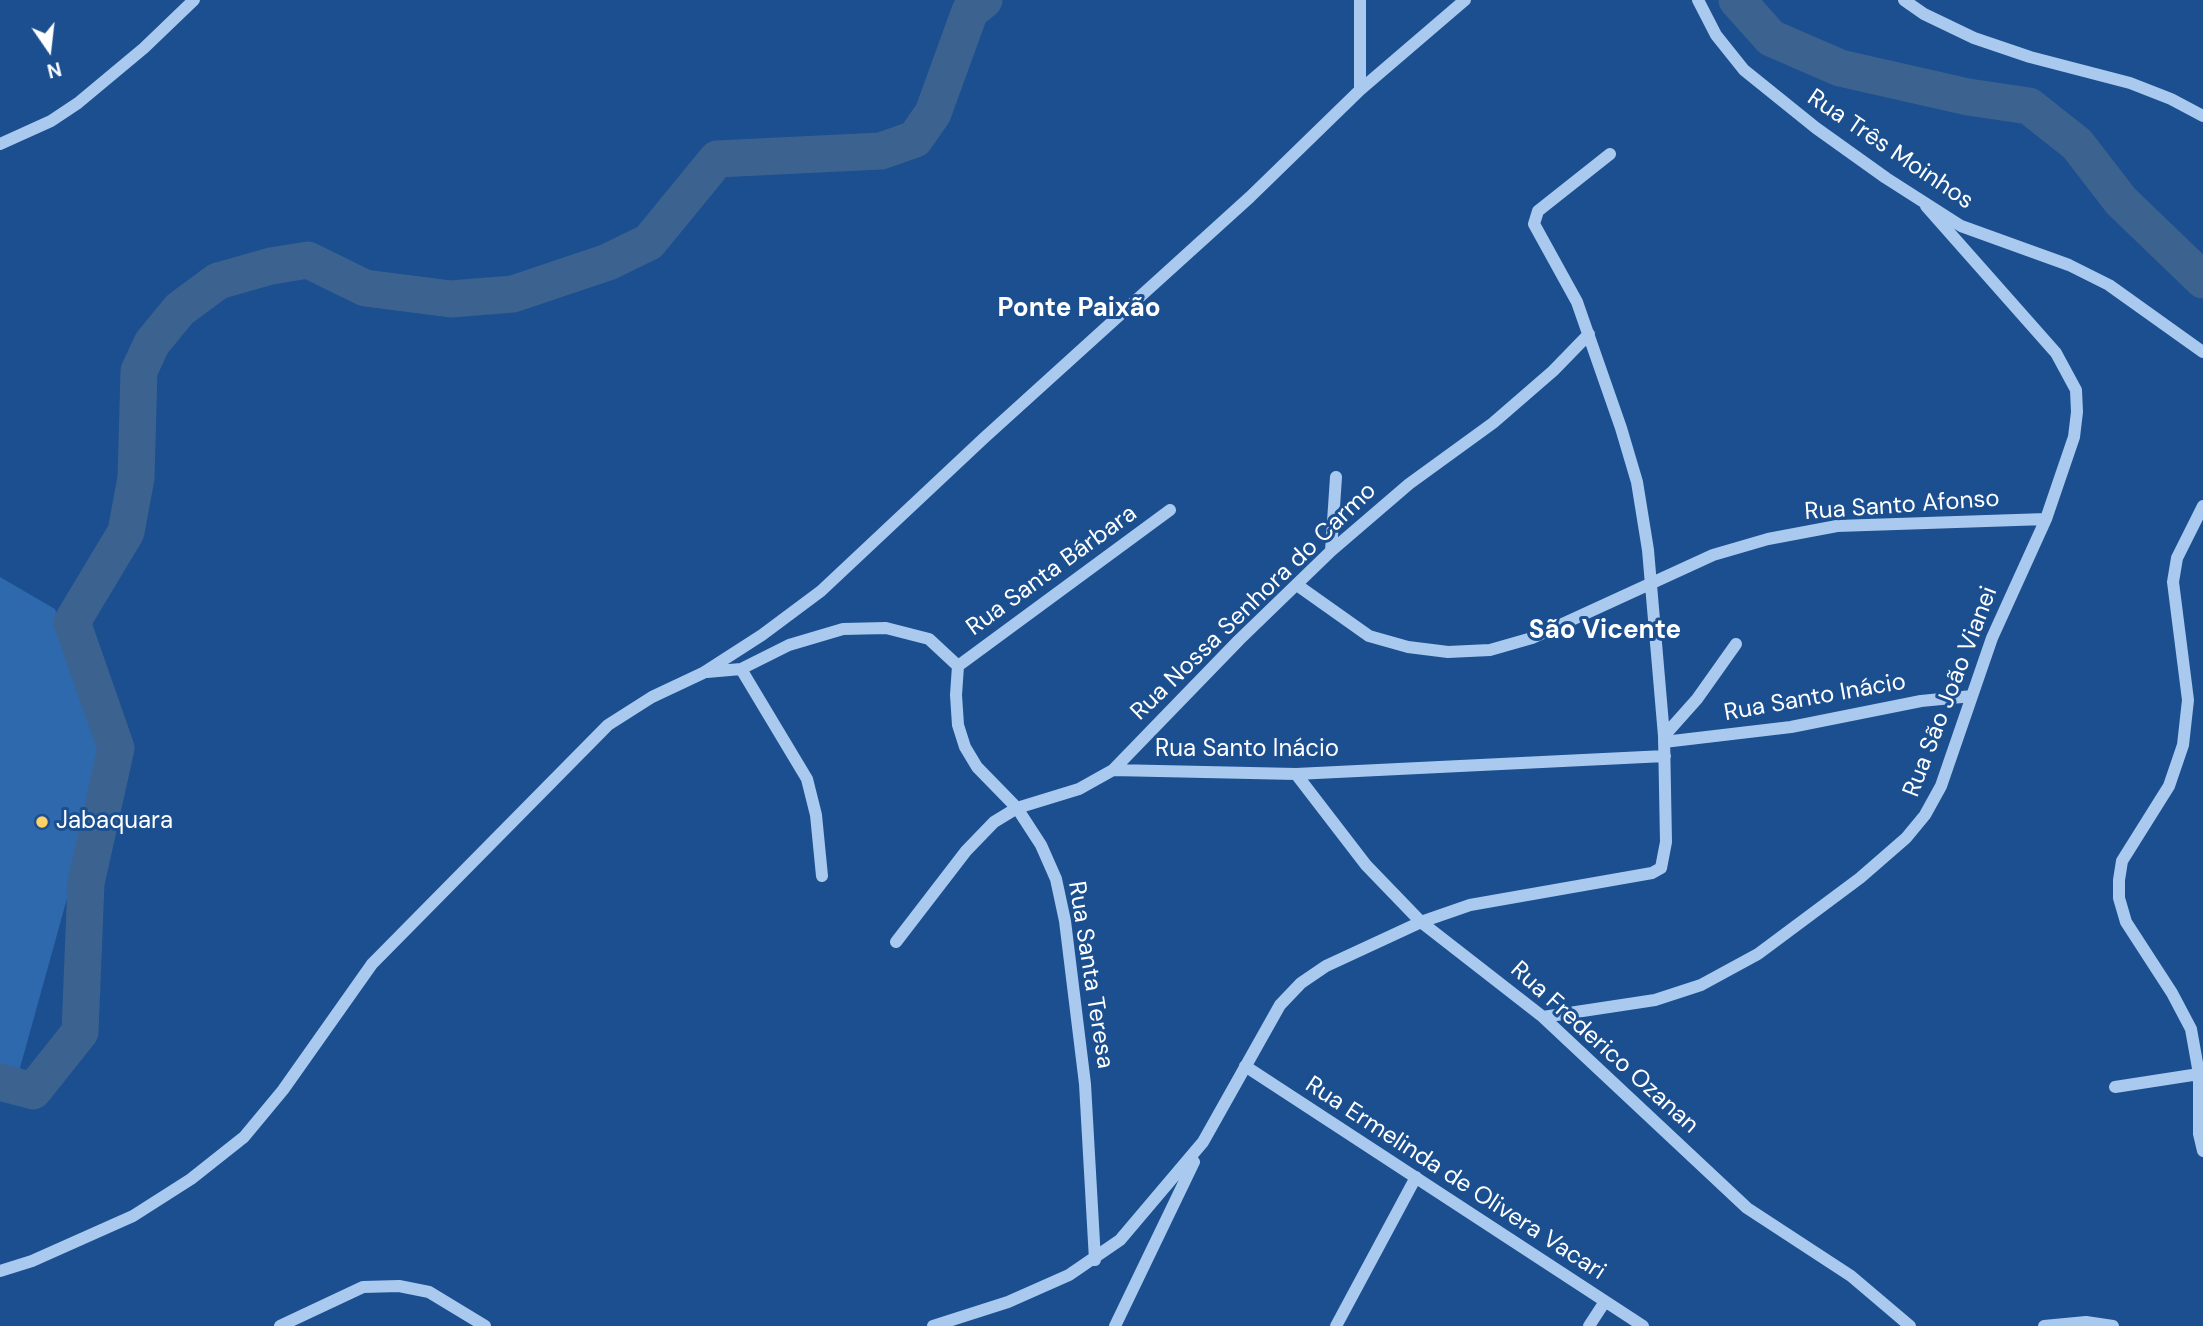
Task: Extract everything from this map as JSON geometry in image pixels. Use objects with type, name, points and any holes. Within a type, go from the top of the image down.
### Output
[{"type":"street","points":[[0,144],[51,121],[78,103],[194,0]]},
{"type":"street","points":[[1360,0],[1360,90]]},
{"type":"street","points":[[0,1271],[32,1261],[134,1216],[191,1179],[244,1137],[283,1090],[372,964],[468,869],[569,761],[608,725],[652,697],[703,673],[762,635],[821,591],[984,438],[1250,197],[1360,90],[1465,0]]},
{"type":"street","name":"Rua Três Moinhos","points":[[1698,0],[1716,35],[1744,70],[1816,128],[1926,206],[1970,230],[2068,265],[2109,285],[2203,352]]},
{"type":"street","points":[[1904,0],[1924,14],[1974,38],[2030,57],[2130,83],[2203,116]]},
{"type":"street","points":[[1115,1326],[1203,1142],[1280,1005],[1301,983],[1326,966],[1421,922],[1470,905],[1652,873],[1661,868],[1665,859],[1665,745],[1651,583],[1637,482],[1589,334],[1567,284],[1540,240],[1534,224],[1538,211],[1610,154]]},
{"type":"street","name":"Rua São João Vianei","points":[[1543,1017],[1655,1000],[1701,985],[1758,954],[1850,886],[1906,838],[1925,815],[1941,786],[1992,638],[2046,519],[2074,437],[2076,390],[2056,353],[1926,206]]},
{"type":"street","name":"Rua Nossa Senhora do Carmo","points":[[1113,770],[1239,640],[1331,551],[1409,484],[1493,424],[1553,371],[1589,334]]},
{"type":"street","points":[[1331,551],[1336,477]]},
{"type":"street","points":[[2203,506],[2177,558],[2173,582],[2188,700],[2183,745],[2169,786],[2122,861],[2119,880],[2119,898],[2126,922],[2172,993],[2191,1029],[2199,1074],[2199,1134],[2203,1151]]},
{"type":"street","name":"Rua Santa Bárbara","points":[[958,666],[1170,510]]},
{"type":"street","name":"Rua Santo Afonso","points":[[1297,585],[1369,636],[1408,647],[1447,652],[1490,650],[1532,638],[1713,555],[1768,539],[1837,526],[2046,519]]},
{"type":"street","points":[[703,673],[741,669],[789,645],[843,629],[886,628],[929,639],[958,666]]},
{"type":"street","points":[[1665,745],[1736,644]]},
{"type":"street","name":"Rua Santa Teresa","points":[[958,666],[958,724],[965,747],[976,767],[1017,808],[1046,856],[1056,879],[1065,920],[1085,1084],[1095,1260]]},
{"type":"street","points":[[741,669],[807,779],[816,815],[822,876]]},
{"type":"street","name":"Rua Santo Inácio","points":[[1113,770],[1296,774],[1665,745],[1791,727],[1920,701],[1972,696]]},
{"type":"street","points":[[896,942],[966,851],[994,822],[1017,808],[1079,789],[1113,770]]},
{"type":"street","name":"Rua Frederico Ozanan","points":[[1296,774],[1366,865],[1421,922],[1543,1017],[1747,1208],[1851,1276],[1910,1326]]},
{"type":"street","name":"Rua Ermelinda de Olivera Vacari","points":[[1245,1066],[1643,1326]]},
{"type":"street","points":[[2115,1087],[2199,1074]]},
{"type":"street","points":[[933,1326],[1008,1302],[1069,1275],[1095,1260],[1128,1231],[1203,1142]]},
{"type":"street","points":[[1336,1326],[1416,1177]]},
{"type":"street","points":[[280,1326],[363,1287],[399,1286],[429,1292],[485,1326]]},
{"type":"street","points":[[1590,1326],[1604,1303]]},
{"type":"street","points":[[2044,1326],[2087,1322],[2113,1326]]},
{"type":"shaded area","name":"Jabaquara","points":[[0,577],[55,609],[101,750],[68,895],[18,1075],[0,1069]]},
{"type":"waterway","points":[[0,1082],[33,1091],[80,1032],[86,883],[116,748],[72,622],[126,532],[136,478],[139,371],[152,343],[180,309],[218,281],[271,266],[308,260],[365,288],[451,299],[513,294],[608,262],[649,242],[717,159],[881,151],[915,139],[933,113],[970,11],[984,0]]},
{"type":"waterway","points":[[1737,0],[1771,38],[1840,68],[1968,97],[2029,106],[2077,144],[2121,201],[2203,280]]},
{"type":"place","name":"Jabaquara","points":[[42,822]]},
{"type":"district","name":"Ponte Paixão","points":[[1079,309]]},
{"type":"district","name":"São Vicente","points":[[1605,631]]}]
